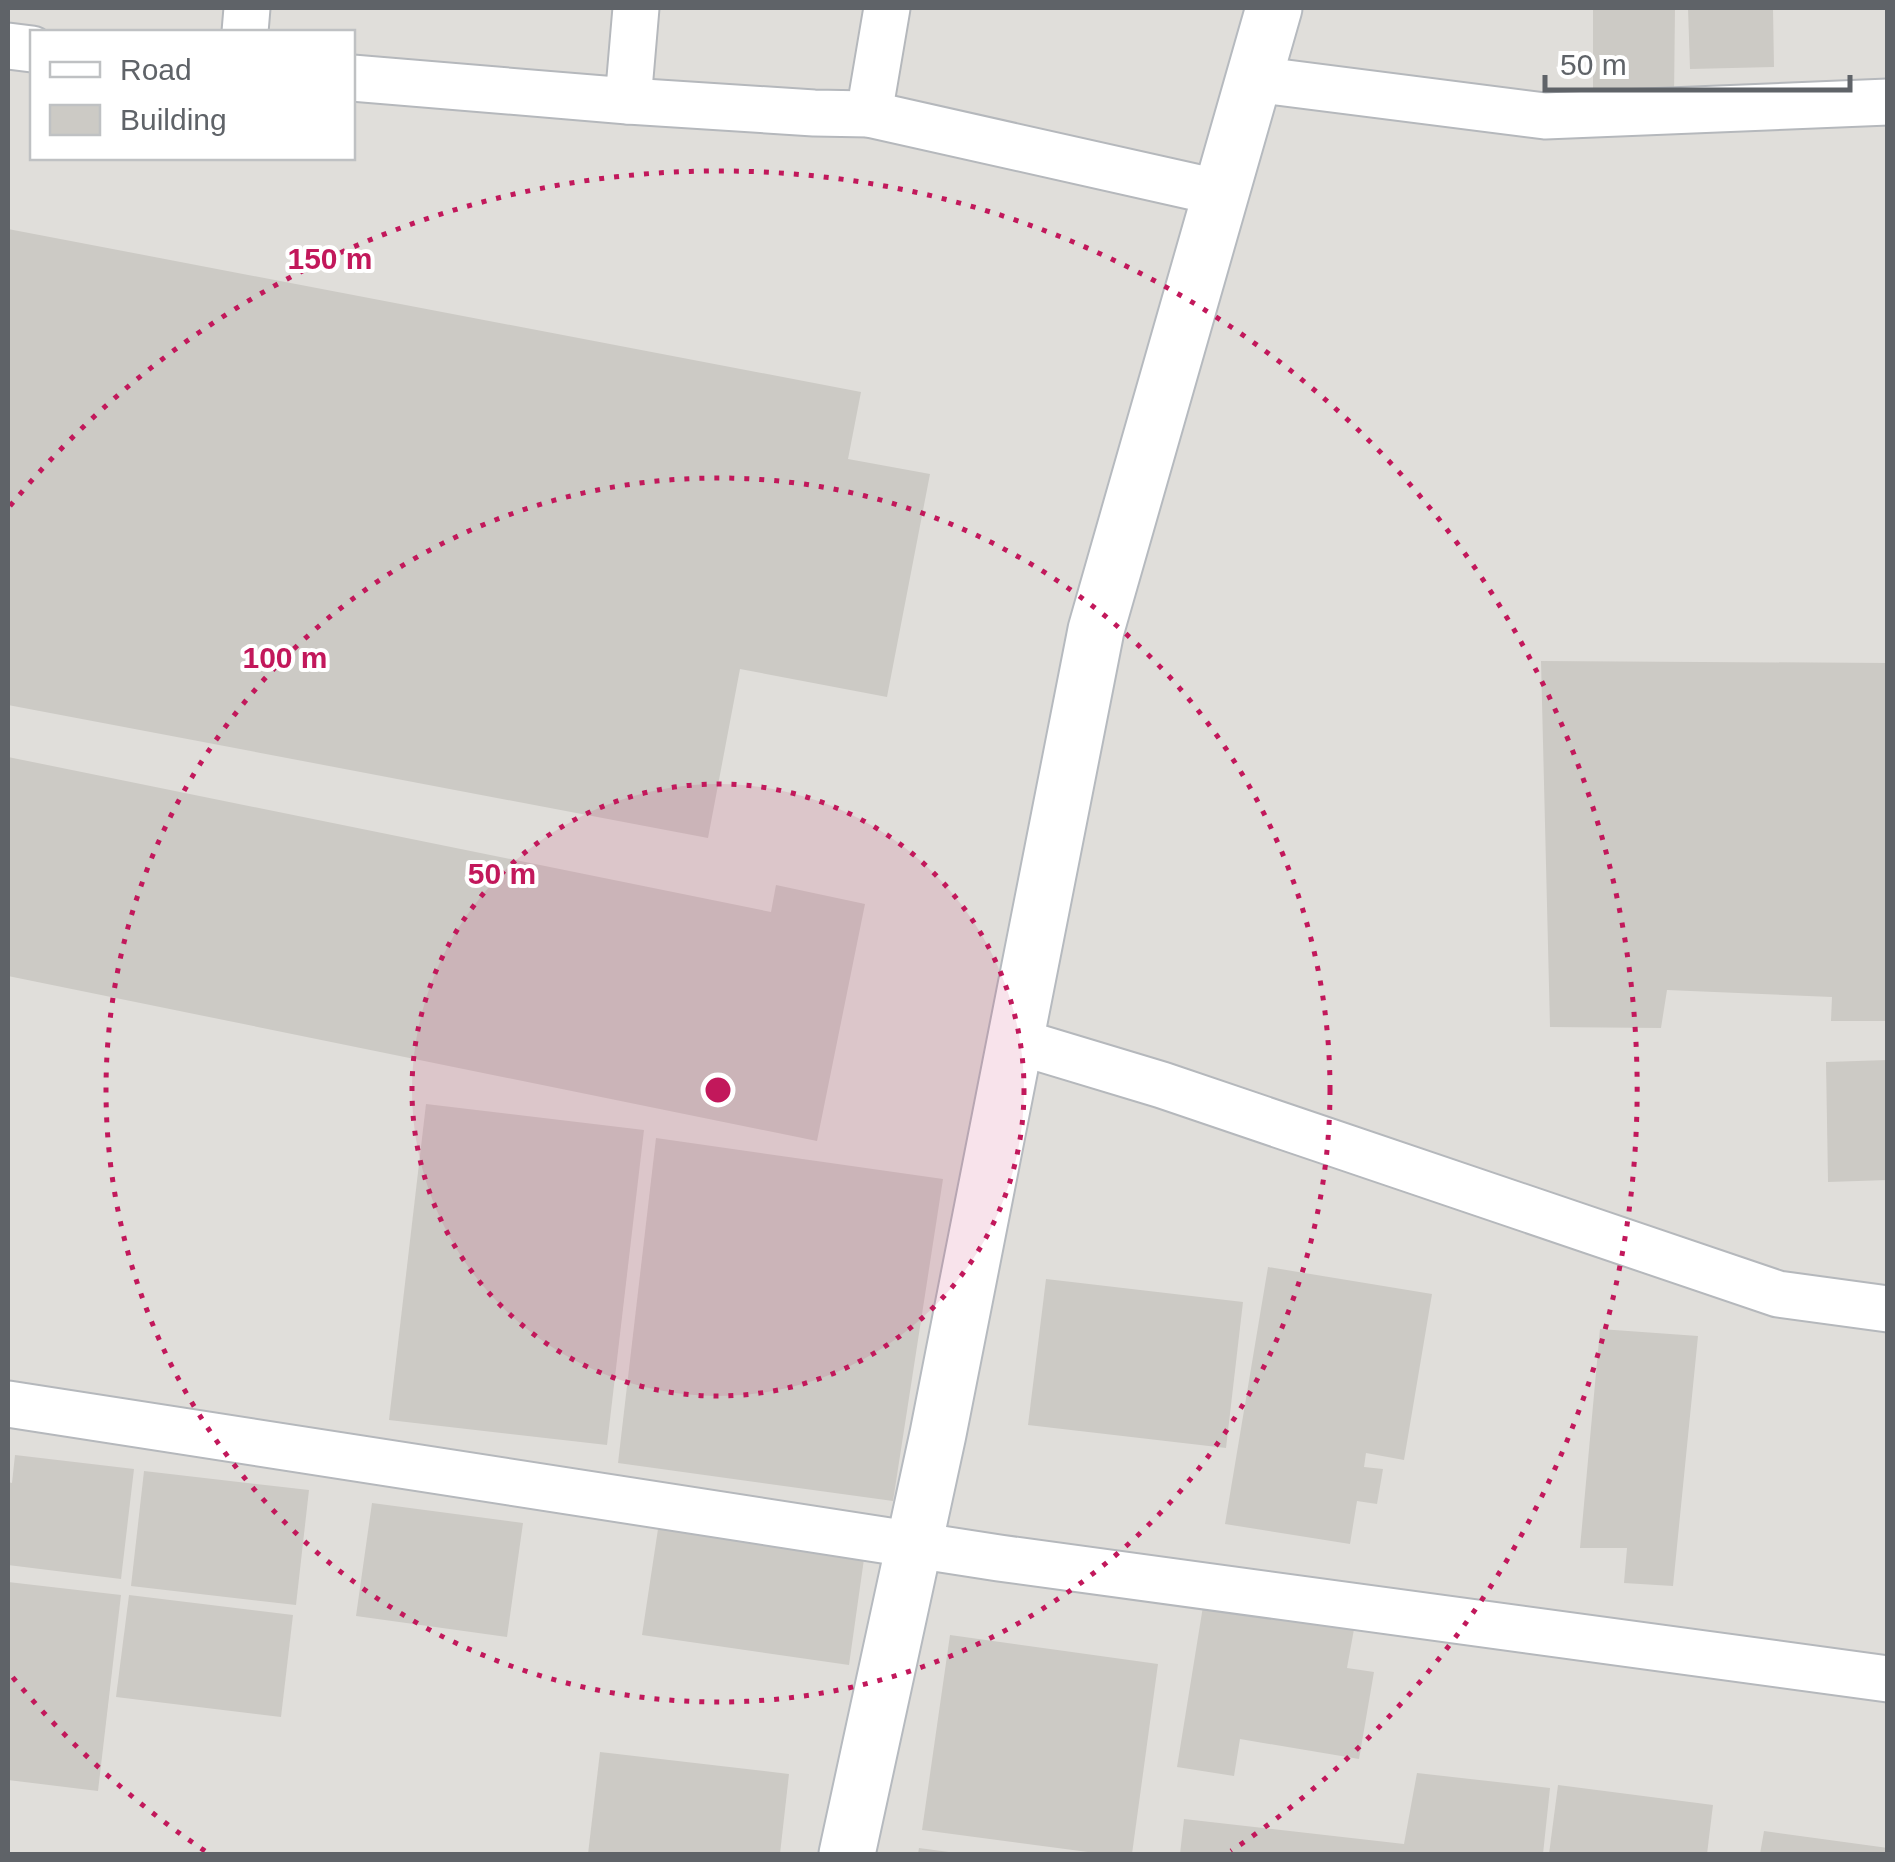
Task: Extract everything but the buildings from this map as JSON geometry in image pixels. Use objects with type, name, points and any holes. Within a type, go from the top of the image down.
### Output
[{"type":"street","points":[[628,101],[636,8]]},
{"type":"street","points":[[869,114],[887,8]]},
{"type":"street","points":[[847,1854],[915,1545],[1096,630],[1274,8]]},
{"type":"street","points":[[355,78],[628,101],[869,114],[1221,193]]},
{"type":"street","points":[[1254,79],[1545,116],[1888,102]]},
{"type":"street","points":[[1016,1040],[1162,1085],[1778,1294],[1888,1310]]},
{"type":"street","points":[[8,1404],[915,1545],[1888,1679]]},
{"type":"shaded area","points":[[8,8],[1887,8],[1887,1854],[8,1854]]}]
